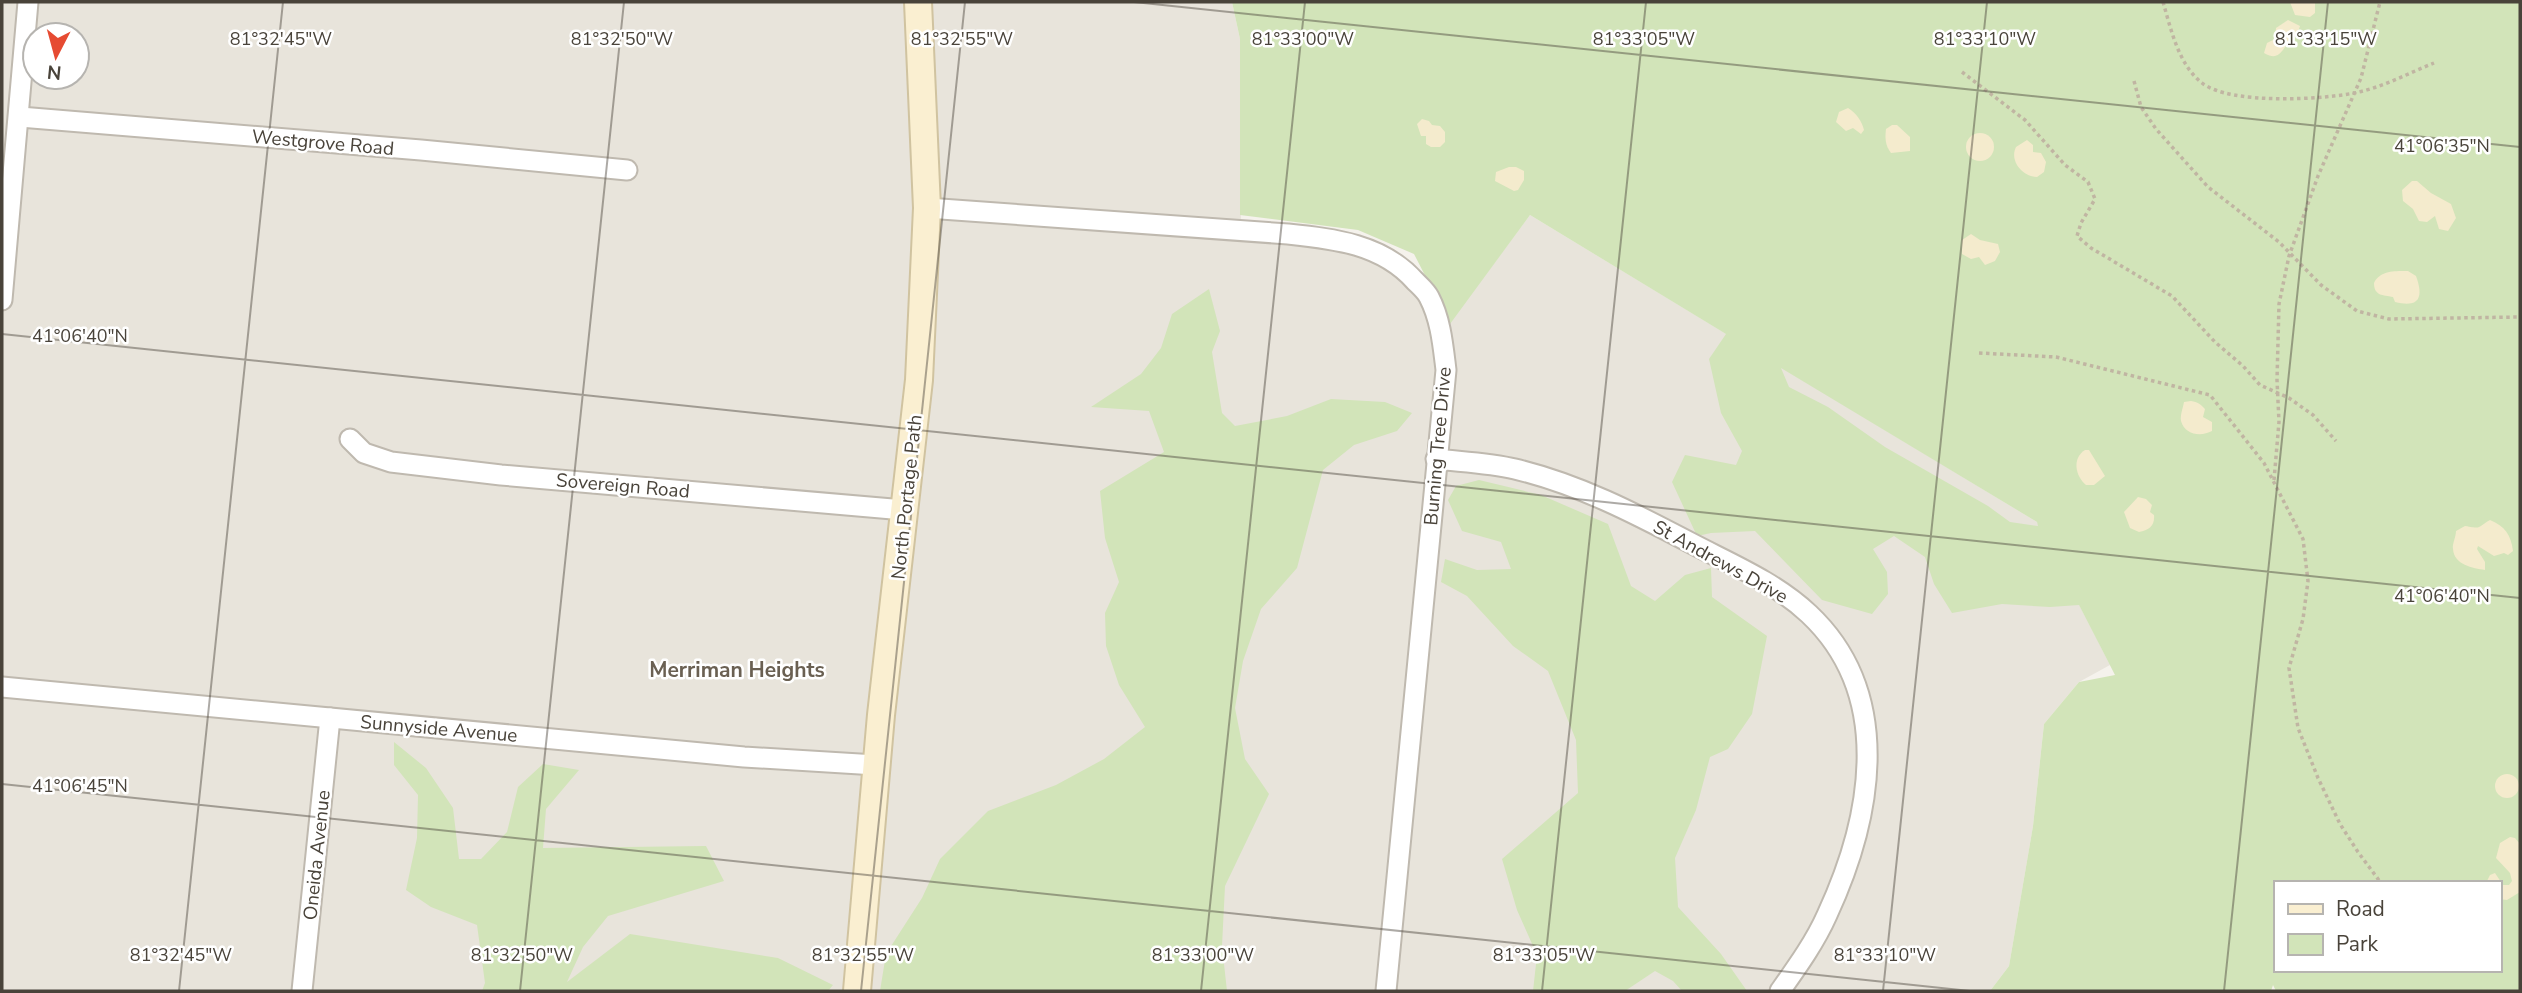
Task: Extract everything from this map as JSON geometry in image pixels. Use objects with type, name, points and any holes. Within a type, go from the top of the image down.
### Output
[{"type":"main road","name":"North Portage Path","points":[[857,991],[876,765],[919,380],[927,208],[918,2]]},
{"type":"street","points":[[2,300],[28,2]]},
{"type":"street","name":"Westgrove Road","points":[[20,117],[627,170]]},
{"type":"street","name":"Burning Tree Drive","points":[[927,208],[1288,234],[1342,241],[1373,250],[1404,268],[1429,296],[1442,334],[1446,370],[1386,991]]},
{"type":"street","name":"Sovereign Road","points":[[350,439],[363,453],[391,462],[501,475],[904,510]]},
{"type":"street","name":"St Andrews Drive","points":[[1436,459],[1516,469],[1573,486],[1649,521],[1786,594],[1818,624],[1844,659],[1862,702],[1868,741],[1860,817],[1842,881],[1826,917],[1805,955],[1780,991]]},
{"type":"street","name":"Sunnyside Avenue","points":[[2,687],[744,757],[876,765]]},
{"type":"street","name":"Oneida Avenue","points":[[302,991],[330,718]]},
{"type":"path","points":[[2163,2],[2176,45],[2189,69],[2201,82],[2216,91],[2245,97],[2319,97],[2354,93],[2376,87],[2434,63]]},
{"type":"path","points":[[2274,482],[2278,422],[2279,304],[2290,252],[2318,176],[2361,78],[2380,2]]},
{"type":"path","points":[[1962,72],[2025,120],[2065,165],[2088,182],[2095,200],[2081,223],[2077,236],[2091,248],[2172,296],[2260,385],[2313,415],[2336,441]]},
{"type":"path","points":[[2134,81],[2140,107],[2207,187],[2290,252],[2321,285],[2357,311],[2389,319],[2520,317]]},
{"type":"path","points":[[1979,353],[2056,357],[2210,395],[2264,463],[2303,539],[2308,581],[2303,619],[2289,668],[2298,728],[2340,824],[2380,881]]},
{"type":"shaded area","points":[[2,2],[1232,2],[1240,39],[1241,231],[1288,234],[1404,268],[1442,333],[1530,215],[2037,522],[2110,665],[2079,682],[2044,724],[2033,826],[2009,966],[1990,991],[2,991]]},
{"type":"green space","points":[[1232,2],[2520,2],[2520,991],[2276,991],[2273,985],[2271,991],[1990,991],[2009,966],[2033,826],[2044,724],[2079,682],[2115,675],[2079,605],[2050,607],[2002,604],[1952,613],[1934,584],[1925,557],[1894,536],[1873,549],[1887,572],[1888,594],[1872,614],[1822,600],[1755,531],[1697,536],[1672,482],[1685,455],[1736,465],[1742,451],[1721,413],[1709,359],[1726,334],[1530,215],[1450,324],[1414,254],[1358,230],[1240,215],[1240,39]],"holes":[[[1781,368],[2037,522],[2038,526],[2010,522],[1988,506],[1885,447],[1828,407],[1789,387]]]},
{"type":"green space","points":[[1209,289],[1220,331],[1212,352],[1222,413],[1235,426],[1287,416],[1331,399],[1385,402],[1412,413],[1397,431],[1354,445],[1323,470],[1297,568],[1261,609],[1243,661],[1235,708],[1245,759],[1269,794],[1225,886],[1222,946],[1227,991],[880,991],[886,954],[922,898],[940,859],[988,811],[1056,785],[1104,759],[1145,727],[1119,685],[1106,646],[1105,613],[1119,582],[1105,538],[1100,491],[1164,452],[1149,411],[1091,407],[1141,374],[1161,348],[1172,314]]},
{"type":"green space","points":[[1479,480],[1541,495],[1608,524],[1631,586],[1655,601],[1685,575],[1711,568],[1712,597],[1767,636],[1752,714],[1728,749],[1710,757],[1696,810],[1675,858],[1678,907],[1721,954],[1747,991],[1682,991],[1673,981],[1655,971],[1625,991],[1533,991],[1537,955],[1517,910],[1502,859],[1578,793],[1576,740],[1548,671],[1513,646],[1467,596],[1441,582],[1445,559],[1477,570],[1511,569],[1501,542],[1462,531],[1448,500],[1456,486]]},
{"type":"green space","points":[[394,742],[426,768],[453,808],[459,859],[481,859],[507,832],[518,787],[543,764],[579,770],[546,809],[543,848],[706,846],[724,881],[608,916],[583,947],[567,982],[630,934],[778,958],[833,985],[828,991],[482,991],[485,983],[477,925],[431,907],[406,890],[417,838],[418,795],[394,765]]},
{"type":"sand","points":[[2290,2],[2315,2],[2315,13],[2310,17],[2295,15]]},
{"type":"sand","points":[[2288,20],[2300,26],[2297,33],[2277,55],[2264,53],[2267,43],[2275,39],[2276,28]]},
{"type":"sand","points":[[1848,108],[1862,123],[1864,130],[1861,134],[1853,128],[1846,131],[1836,122],[1839,112]]},
{"type":"sand","points":[[1422,119],[1440,126],[1445,132],[1445,142],[1440,147],[1426,144],[1426,136],[1421,136],[1417,124]]},
{"type":"sand","points":[[1897,125],[1910,137],[1910,151],[1891,153],[1886,129]]},
{"type":"sand","points":[[1980,133],[1990,137],[1994,147],[1990,157],[1980,161],[1970,157],[1966,147],[1970,137]]},
{"type":"sand","points":[[2027,140],[2033,145],[2033,152],[2041,153],[2046,162],[2044,172],[2037,177],[2022,171],[2014,158],[2016,147]]},
{"type":"sand","points":[[1509,167],[1524,171],[1524,180],[1518,190],[1514,191],[1495,181],[1496,172]]},
{"type":"sand","points":[[2412,181],[2417,181],[2451,204],[2456,218],[2448,231],[2439,229],[2435,216],[2427,222],[2419,221],[2413,209],[2403,201],[2402,190]]},
{"type":"sand","points":[[1971,234],[1980,240],[1998,244],[2000,252],[1995,261],[1985,265],[1979,257],[1971,259],[1962,254],[1962,240]]},
{"type":"sand","points":[[2408,271],[2416,276],[2418,300],[2403,304],[2376,290],[2374,283],[2380,276],[2389,272]]},
{"type":"sand","points":[[2191,401],[2205,409],[2203,417],[2212,422],[2212,431],[2194,434],[2183,426],[2181,419],[2184,402]]},
{"type":"sand","points":[[2085,450],[2089,450],[2105,476],[2094,485],[2086,485],[2077,472],[2078,458]]},
{"type":"sand","points":[[2138,497],[2146,499],[2152,505],[2150,512],[2154,515],[2151,527],[2139,532],[2130,528],[2124,512]]},
{"type":"sand","points":[[2490,520],[2506,532],[2513,551],[2508,555],[2504,553],[2494,556],[2478,546],[2477,549],[2485,562],[2485,570],[2460,562],[2453,549],[2456,531],[2465,526],[2479,527]]},
{"type":"sand","points":[[2507,774],[2518,781],[2519,786],[2512,797],[2507,798],[2496,791],[2495,786],[2502,775]]},
{"type":"sand","points":[[2510,837],[2520,844],[2520,892],[2507,900],[2501,899],[2501,882],[2503,885],[2509,885],[2512,881],[2510,873],[2496,858],[2500,843]]},
{"type":"sand","points":[[2495,873],[2500,881],[2487,881],[2490,875]]},
{"type":"district","name":"Merriman Heights","points":[[737,670]]}]
